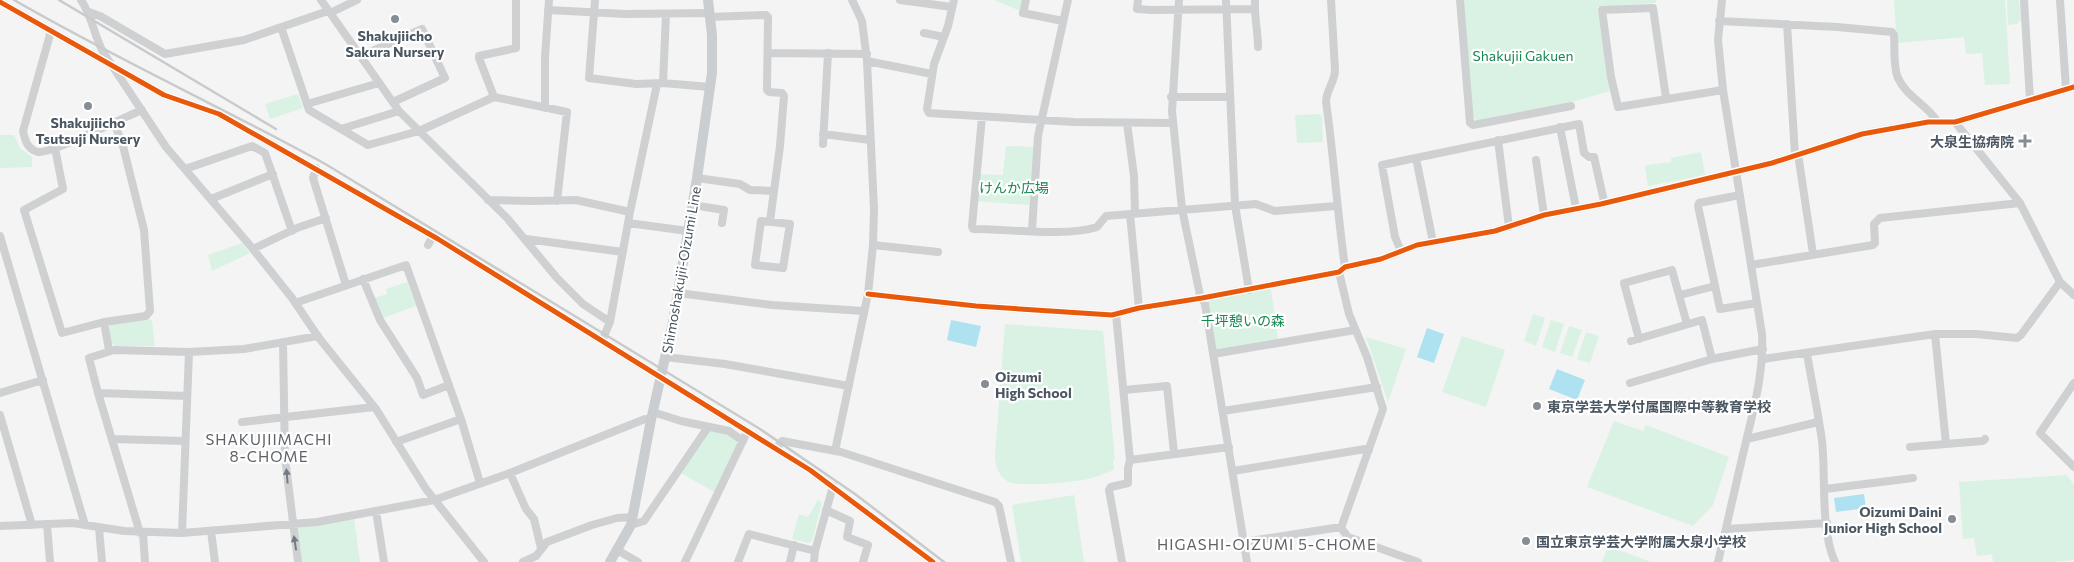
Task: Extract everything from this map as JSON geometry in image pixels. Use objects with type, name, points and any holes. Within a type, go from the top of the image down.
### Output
[{"type":"main road","name":"Shimoshakujii-Oizumi Line","points":[[610,562],[632,521],[678,293],[710,87],[713,54],[708,0]]},
{"type":"street","points":[[82,0],[89,12],[96,40],[166,147],[253,249],[295,303],[318,336],[374,407],[434,500],[484,562]]},
{"type":"street","points":[[321,0],[399,111],[526,239],[558,278],[583,304],[610,322]]},
{"type":"street","points":[[89,12],[100,16],[165,54],[244,40],[329,12],[357,0]]},
{"type":"street","points":[[494,97],[479,56],[516,48],[516,0]]},
{"type":"street","points":[[545,108],[545,57],[549,0]]},
{"type":"street","points":[[594,0],[589,78],[636,84],[660,83],[710,87]]},
{"type":"street","points":[[835,451],[868,294],[873,245],[874,209],[867,57],[862,21],[852,0]]},
{"type":"street","points":[[900,0],[953,4],[932,74],[928,112],[1041,121],[1173,123]]},
{"type":"street","points":[[1026,0],[1023,13],[1063,21]]},
{"type":"street","points":[[1032,230],[1041,121],[1068,0]]},
{"type":"street","points":[[1138,0],[1139,9],[1254,9]]},
{"type":"street","points":[[1179,0],[1171,97],[1182,209],[1200,295],[1205,304],[1247,562]]},
{"type":"street","points":[[1226,0],[1235,205],[1249,290]]},
{"type":"street","points":[[1255,0],[1254,9],[1258,48]]},
{"type":"street","points":[[1331,0],[1335,76],[1326,95],[1342,269],[1349,314],[1377,387],[1383,409],[1342,528]]},
{"type":"street","points":[[1460,0],[1470,123],[1473,125],[1572,106]]},
{"type":"street","points":[[1718,562],[1759,389],[1763,359],[1757,303],[1723,90],[1718,40],[1722,0]]},
{"type":"street","points":[[2024,0],[2030,100]]},
{"type":"street","points":[[868,294],[976,306],[1116,314],[1139,308],[1249,290],[1342,269],[1381,259],[1417,245],[1509,227],[1544,215],[1736,171],[1796,155],[1862,134],[1938,121],[1955,122],[2070,88],[2060,0]]},
{"type":"street","points":[[0,2],[164,95],[219,114],[433,236],[810,470],[933,562]]},
{"type":"street","points":[[1666,98],[1654,8],[1602,10],[1617,107],[1723,90]]},
{"type":"street","points":[[548,10],[767,16],[767,90],[769,92],[782,93],[784,96],[780,146],[770,221]]},
{"type":"street","points":[[602,341],[610,322],[630,212],[660,83],[666,14]]},
{"type":"street","points":[[1719,21],[1892,32],[1898,78],[1904,87],[1938,121]]},
{"type":"street","points":[[1786,24],[1796,155],[1813,254]]},
{"type":"street","points":[[281,27],[309,110],[368,146],[419,131],[494,97],[566,112],[557,201]]},
{"type":"street","points":[[360,56],[422,30],[444,78],[393,102]]},
{"type":"street","points":[[51,31],[23,131],[26,142],[32,149],[38,152],[54,148],[142,110]]},
{"type":"street","points":[[924,34],[944,37]]},
{"type":"street","points":[[768,53],[828,53],[867,57],[932,74]]},
{"type":"street","points":[[823,144],[828,53]]},
{"type":"street","points":[[307,104],[379,83]]},
{"type":"street","points":[[1171,97],[1229,97]]},
{"type":"street","points":[[341,129],[399,111]]},
{"type":"street","points":[[982,117],[972,228],[1052,232],[1095,228],[1098,227],[1104,216],[1235,205],[1259,204],[1275,211],[1336,206]]},
{"type":"street","points":[[54,148],[63,189],[24,210],[62,333],[104,322],[146,316],[150,311],[144,230],[123,146],[114,122]]},
{"type":"street","points":[[1955,122],[2020,203],[2060,282],[2074,295]]},
{"type":"street","points":[[1127,123],[1134,176],[1132,214],[1139,308]]},
{"type":"street","points":[[1401,251],[1395,237],[1382,164],[1579,124],[1584,153],[1589,157],[1594,157],[1604,202]]},
{"type":"street","points":[[1560,127],[1576,208]]},
{"type":"street","points":[[823,134],[870,140]]},
{"type":"street","points":[[1498,140],[1509,227]]},
{"type":"street","points":[[185,169],[252,146],[265,153],[292,231]]},
{"type":"street","points":[[1416,158],[1433,242]]},
{"type":"street","points":[[1536,160],[1544,215]]},
{"type":"street","points":[[316,168],[314,178],[346,285]]},
{"type":"street","points":[[211,199],[273,174]]},
{"type":"street","points":[[697,178],[740,184],[750,190],[773,191]]},
{"type":"street","points":[[1740,195],[1699,203],[1698,206],[1720,310],[1757,303]]},
{"type":"street","points":[[488,200],[576,200],[630,212]]},
{"type":"street","points":[[1751,265],[1875,244],[1874,224],[1880,218],[2020,203]]},
{"type":"street","points":[[693,205],[724,210],[722,223]]},
{"type":"street","points":[[253,249],[326,218]]},
{"type":"street","points":[[762,220],[770,221],[790,224],[784,266],[782,268],[755,265],[760,222],[762,220]]},
{"type":"street","points":[[628,222],[688,231]]},
{"type":"street","points":[[0,236],[85,525]]},
{"type":"street","points":[[428,245],[433,236]]},
{"type":"street","points":[[526,239],[623,252]]},
{"type":"street","points":[[873,245],[938,252]]},
{"type":"street","points":[[295,303],[406,265],[461,418],[480,483]]},
{"type":"street","points":[[1687,324],[1672,270],[1624,282],[1635,340],[1702,320],[1712,359]]},
{"type":"street","points":[[363,279],[380,320],[417,378],[423,395],[449,385]]},
{"type":"street","points":[[1763,359],[1935,334],[2019,337],[2060,282]]},
{"type":"street","points":[[1680,295],[1715,286]]},
{"type":"street","points":[[678,293],[772,305],[864,311]]},
{"type":"street","points":[[1116,314],[1130,460],[1128,484],[1109,490],[1122,562]]},
{"type":"street","points":[[104,322],[109,350]]},
{"type":"street","points":[[1213,354],[1355,330]]},
{"type":"street","points":[[1935,334],[1946,444]]},
{"type":"street","points":[[145,562],[142,533],[88,359],[109,350],[189,352],[244,349],[318,336]]},
{"type":"street","points":[[283,343],[285,458],[298,562]]},
{"type":"street","points":[[1630,383],[1712,359],[1763,349]]},
{"type":"street","points":[[182,533],[189,352]]},
{"type":"street","points":[[1807,354],[1822,441],[1827,523],[1831,554],[1835,562]]},
{"type":"street","points":[[665,356],[751,368],[848,386]]},
{"type":"street","points":[[0,393],[43,380]]},
{"type":"street","points":[[2074,383],[2040,433],[2074,467]]},
{"type":"street","points":[[1124,390],[1167,386],[1174,453]]},
{"type":"street","points":[[1223,411],[1377,387]]},
{"type":"street","points":[[98,393],[187,396]]},
{"type":"street","points":[[242,422],[374,407]]},
{"type":"street","points":[[0,416],[32,525]]},
{"type":"street","points":[[0,526],[85,525],[142,533],[211,532],[292,525],[376,511],[434,500],[510,473],[652,416],[729,431],[742,441]]},
{"type":"street","points":[[396,442],[461,418]]},
{"type":"street","points":[[1747,439],[1818,422]]},
{"type":"street","points":[[523,562],[536,556],[547,542],[592,525],[617,518],[644,522],[708,426]]},
{"type":"street","points":[[685,562],[747,432]]},
{"type":"street","points":[[112,439],[185,441]]},
{"type":"street","points":[[1910,447],[1983,441],[1985,439]]},
{"type":"street","points":[[776,450],[782,440],[835,451],[995,502],[999,506],[1011,562]]},
{"type":"street","points":[[1130,460],[1228,447]]},
{"type":"street","points":[[1232,471],[1365,449],[1369,450]]},
{"type":"street","points":[[510,473],[526,509],[534,519],[541,548]]},
{"type":"street","points":[[1824,490],[1913,478]]},
{"type":"street","points":[[814,562],[815,551],[833,486]]},
{"type":"street","points":[[826,510],[850,521],[847,537],[868,545],[863,562]]},
{"type":"street","points":[[376,511],[384,562]]},
{"type":"street","points":[[1726,529],[1827,523]]},
{"type":"street","points":[[47,524],[50,562]]},
{"type":"street","points":[[99,528],[102,562]]},
{"type":"street","points":[[1244,542],[1342,528]]},
{"type":"street","points":[[1342,528],[1348,537],[1396,558],[1418,562]]},
{"type":"street","points":[[211,532],[214,562]]},
{"type":"street","points":[[738,562],[749,534],[815,551]]},
{"type":"street","points":[[790,562],[794,546]]},
{"type":"street","points":[[618,550],[638,562]]},
{"type":"green space","points":[[994,0],[1022,0],[1021,7],[1018,10]]},
{"type":"green space","name":"Shakujii Gakuen","points":[[1463,0],[1656,0],[1656,3],[1597,7],[1610,91],[1575,101],[1477,120],[1473,118]]},
{"type":"green space","points":[[1894,0],[2005,0],[2010,84],[1985,85],[1982,53],[1966,54],[1964,37],[1897,43]]},
{"type":"green space","points":[[2007,0],[2019,0],[2021,20],[2017,24],[2008,25]]},
{"type":"green space","points":[[298,94],[303,108],[270,119],[265,104]]},
{"type":"green space","points":[[1319,114],[1322,116],[1323,142],[1297,143],[1295,115]]},
{"type":"green space","points":[[0,135],[14,135],[20,148],[32,157],[32,167],[0,168]]},
{"type":"green space","name":"けんか広場","points":[[1006,146],[1035,147],[1029,205],[977,201],[979,174],[1003,175]]},
{"type":"green space","points":[[1701,152],[1705,175],[1648,186],[1645,168],[1647,165],[1671,162],[1671,158]]},
{"type":"green space","points":[[242,243],[250,253],[212,271],[208,255]]},
{"type":"green space","points":[[407,282],[416,306],[383,318],[374,298],[387,294],[386,289]]},
{"type":"green space","name":"千坪憩いの森","points":[[1271,289],[1278,340],[1216,350],[1208,300]]},
{"type":"green space","points":[[1533,314],[1545,318],[1536,346],[1524,341]]},
{"type":"green space","points":[[152,320],[155,346],[115,346],[111,342],[109,324]]},
{"type":"green space","points":[[1551,320],[1564,324],[1555,352],[1542,347]]},
{"type":"green space","points":[[1005,324],[1103,331],[1115,459],[1113,460],[1114,470],[1088,479],[1046,484],[1013,483],[1001,476],[996,466],[995,454]]},
{"type":"green space","points":[[1569,326],[1582,330],[1572,357],[1560,353]]},
{"type":"green space","points":[[1586,332],[1599,336],[1590,363],[1577,359]]},
{"type":"green space","points":[[1462,336],[1505,350],[1486,407],[1442,392]]},
{"type":"green space","points":[[1366,337],[1406,349],[1388,402]]},
{"type":"green space","points":[[1614,421],[1643,431],[1646,425],[1729,457],[1713,505],[1693,526],[1587,487]]},
{"type":"green space","points":[[709,431],[727,433],[737,440],[738,443],[714,492],[681,473]]},
{"type":"green space","points":[[2067,475],[2074,485],[2074,560],[1993,562],[1992,554],[1977,556],[1974,538],[1963,539],[1959,482]]},
{"type":"green space","points":[[1074,495],[1084,562],[1021,562],[1012,505]]},
{"type":"green space","points":[[818,500],[822,503],[812,541],[808,543],[792,539],[799,514],[808,517]]},
{"type":"green space","points":[[354,519],[360,562],[300,562],[296,532],[299,528]]},
{"type":"green space","points":[[1608,546],[1651,562],[1602,562]]},
{"type":"water","points":[[951,320],[981,326],[976,347],[947,340]]},
{"type":"water","points":[[1427,328],[1444,334],[1434,363],[1417,357]]},
{"type":"water","points":[[1557,369],[1585,380],[1577,400],[1549,389]]},
{"type":"water","points":[[1864,494],[1866,508],[1836,512],[1834,498]]},
{"type":"railway","points":[[14,0],[91,43],[327,165],[760,429],[855,494],[944,562]]},
{"type":"railway","points":[[59,0],[276,129]]},
{"type":"cycle path","points":[[0,2],[164,95],[219,114],[438,239],[810,470],[933,562]]},
{"type":"cycle path","points":[[868,294],[976,306],[1112,315],[1139,308],[1339,272],[1345,267],[1381,259],[1417,245],[1495,231],[1544,215],[1601,204],[1772,163],[1862,134],[1928,122],[1955,122],[2074,87]]},
{"type":"place","name":"Shakujiicho Sakura Nursery","points":[[395,19]]},
{"type":"place","name":"Shakujiicho Tsutsuji Nursery","points":[[88,106]]},
{"type":"place","name":"大泉生協病院","points":[[2025,141]]},
{"type":"place","name":"Oizumi High School","points":[[985,384]]},
{"type":"place","name":"東京学芸大学付属国際中等教育学校","points":[[1537,406]]},
{"type":"place","name":"Oizumi Daini Junior High School","points":[[1952,519]]},
{"type":"place","name":"国立東京学芸大学附属大泉小学校","points":[[1526,541]]},
{"type":"district","name":"SHAKUJIIMACHI 8-CHOME","points":[[269,448]]},
{"type":"district","name":"HIGASHI-OIZUMI 5-CHOME","points":[[1267,544]]}]
